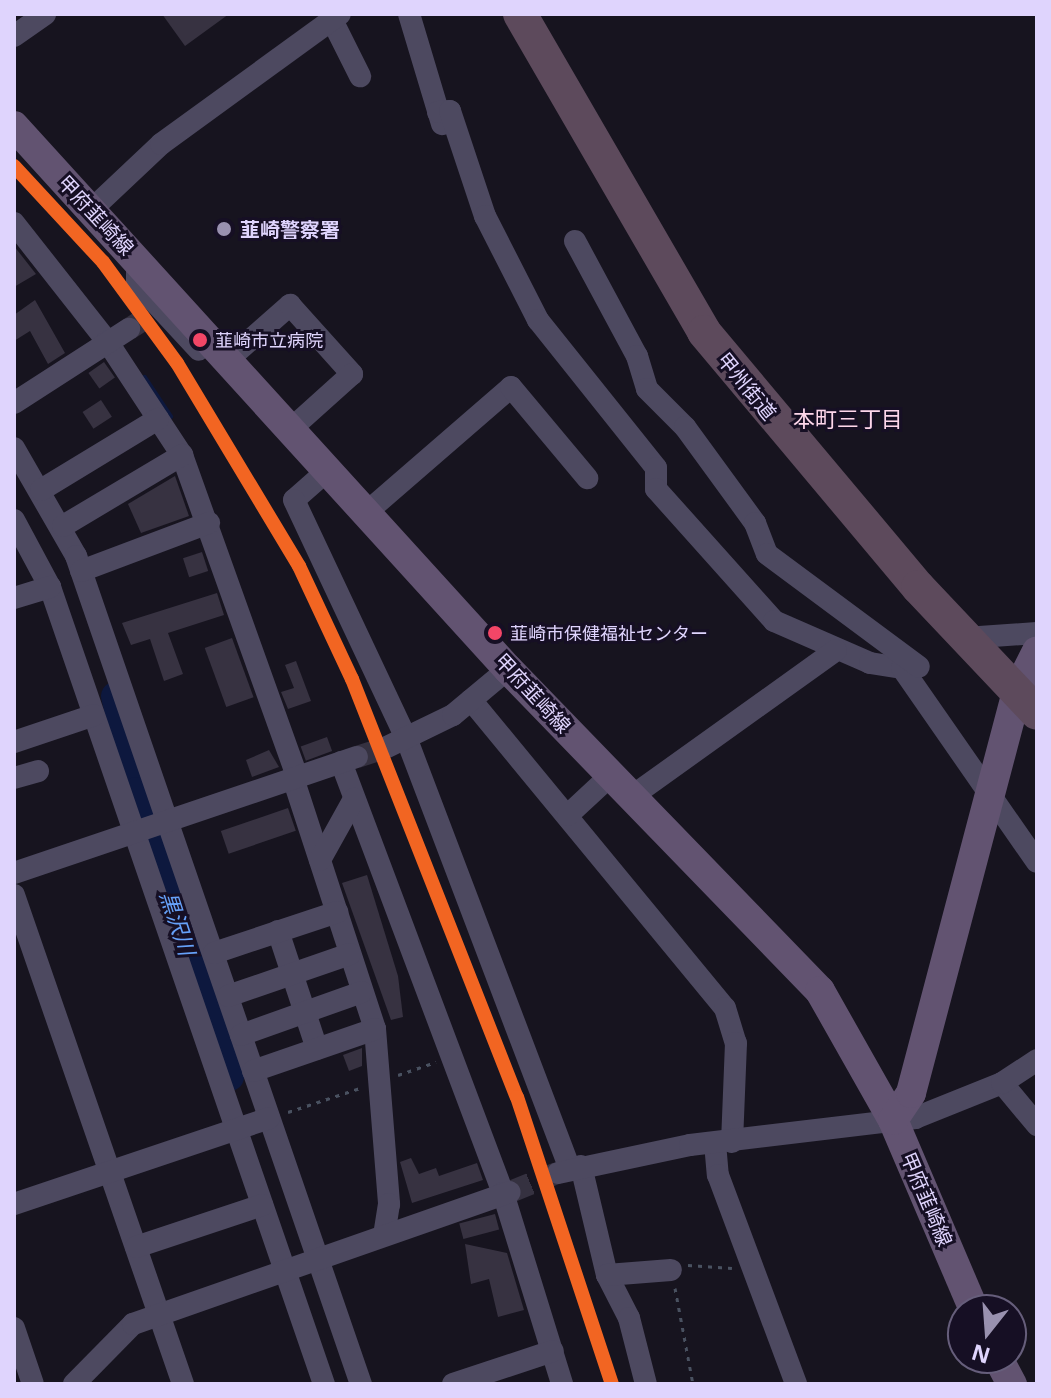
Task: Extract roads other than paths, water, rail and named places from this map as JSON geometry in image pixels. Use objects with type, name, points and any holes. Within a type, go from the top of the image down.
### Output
[{"type":"highway","name":"甲州街道","points":[[520,14],[704,332],[965,638],[1028,701]]},
{"type":"main road","name":"甲府韮崎線","points":[[14,126],[90,211],[228,354],[508,669],[820,991],[893,1120],[967,1294]]},
{"type":"main road","points":[[893,1120],[911,1093],[994,801],[1028,701],[1037,651]]},
{"type":"street","points":[[14,36],[45,14]]},
{"type":"street","points":[[409,14],[438,112],[450,111],[485,216],[538,320],[656,468],[656,489],[774,621],[836,650],[902,668],[952,732]]},
{"type":"street","points":[[90,211],[161,144],[336,17],[360,76]]},
{"type":"street","points":[[14,223],[107,341],[182,455],[209,523],[375,1029],[389,1204],[384,1235]]},
{"type":"street","points":[[575,241],[637,356],[647,389],[685,427],[755,523],[767,554],[917,664],[952,732],[994,801],[1037,862]]},
{"type":"street","points":[[137,260],[137,283],[156,312],[199,350],[228,354],[290,305],[352,374],[292,428]]},
{"type":"street","points":[[14,403],[129,329]]},
{"type":"street","points":[[368,511],[511,387],[587,478]]},
{"type":"street","points":[[41,490],[158,419]]},
{"type":"street","points":[[14,448],[63,526],[81,571],[361,1384]]},
{"type":"street","points":[[63,526],[182,455]]},
{"type":"street","points":[[328,470],[294,500],[570,1169],[607,1275],[629,1318],[646,1384]]},
{"type":"street","points":[[14,520],[50,587],[324,1384]]},
{"type":"street","points":[[81,571],[209,523]]},
{"type":"street","points":[[14,598],[50,587]]},
{"type":"street","points":[[965,638],[1037,633]]},
{"type":"street","points":[[568,815],[621,786],[836,650]]},
{"type":"street","points":[[397,744],[471,700],[508,669]]},
{"type":"street","points":[[471,700],[725,1008],[736,1043],[718,1175],[796,1384]]},
{"type":"street","points":[[14,742],[94,715]]},
{"type":"street","points":[[14,873],[349,760],[354,799],[507,1192],[562,1384]]},
{"type":"street","points":[[14,778],[38,771]]},
{"type":"street","points":[[320,860],[354,799]]},
{"type":"street","points":[[14,895],[183,1384]]},
{"type":"street","points":[[214,953],[337,912]]},
{"type":"street","points":[[278,931],[317,1049]]},
{"type":"street","points":[[228,996],[350,954]]},
{"type":"street","points":[[241,1035],[362,992]]},
{"type":"street","points":[[253,1071],[375,1029]]},
{"type":"street","points":[[570,1169],[723,1142],[893,1120],[1002,1083],[1037,1060]]},
{"type":"street","points":[[1002,1083],[1037,1125]]},
{"type":"street","points":[[14,1204],[269,1118]]},
{"type":"street","points":[[74,1384],[104,1345],[159,1314],[507,1192]]},
{"type":"street","points":[[136,1247],[262,1205]]},
{"type":"street","points":[[607,1275],[671,1270]]},
{"type":"street","points":[[14,1328],[33,1384]]},
{"type":"street","points":[[453,1384],[553,1351]]},
{"type":"waterway","points":[[144,377],[170,416]]},
{"type":"waterway","name":"黒沢川","points":[[115,696],[136,791],[230,1077]]},
{"type":"tunnel","points":[[129,329],[152,314]]},
{"type":"tunnel","points":[[357,757],[387,747]]},
{"type":"tunnel","points":[[510,1192],[557,1173]]},
{"type":"place","name":"韮崎警察署","points":[[224,229]]},
{"type":"place","name":"韮崎市立病院","points":[[200,340]]},
{"type":"place","name":"韮崎市保健福祉センター","points":[[495,633]]},
{"type":"district","name":"本町三丁目","points":[[848,419]]}]
